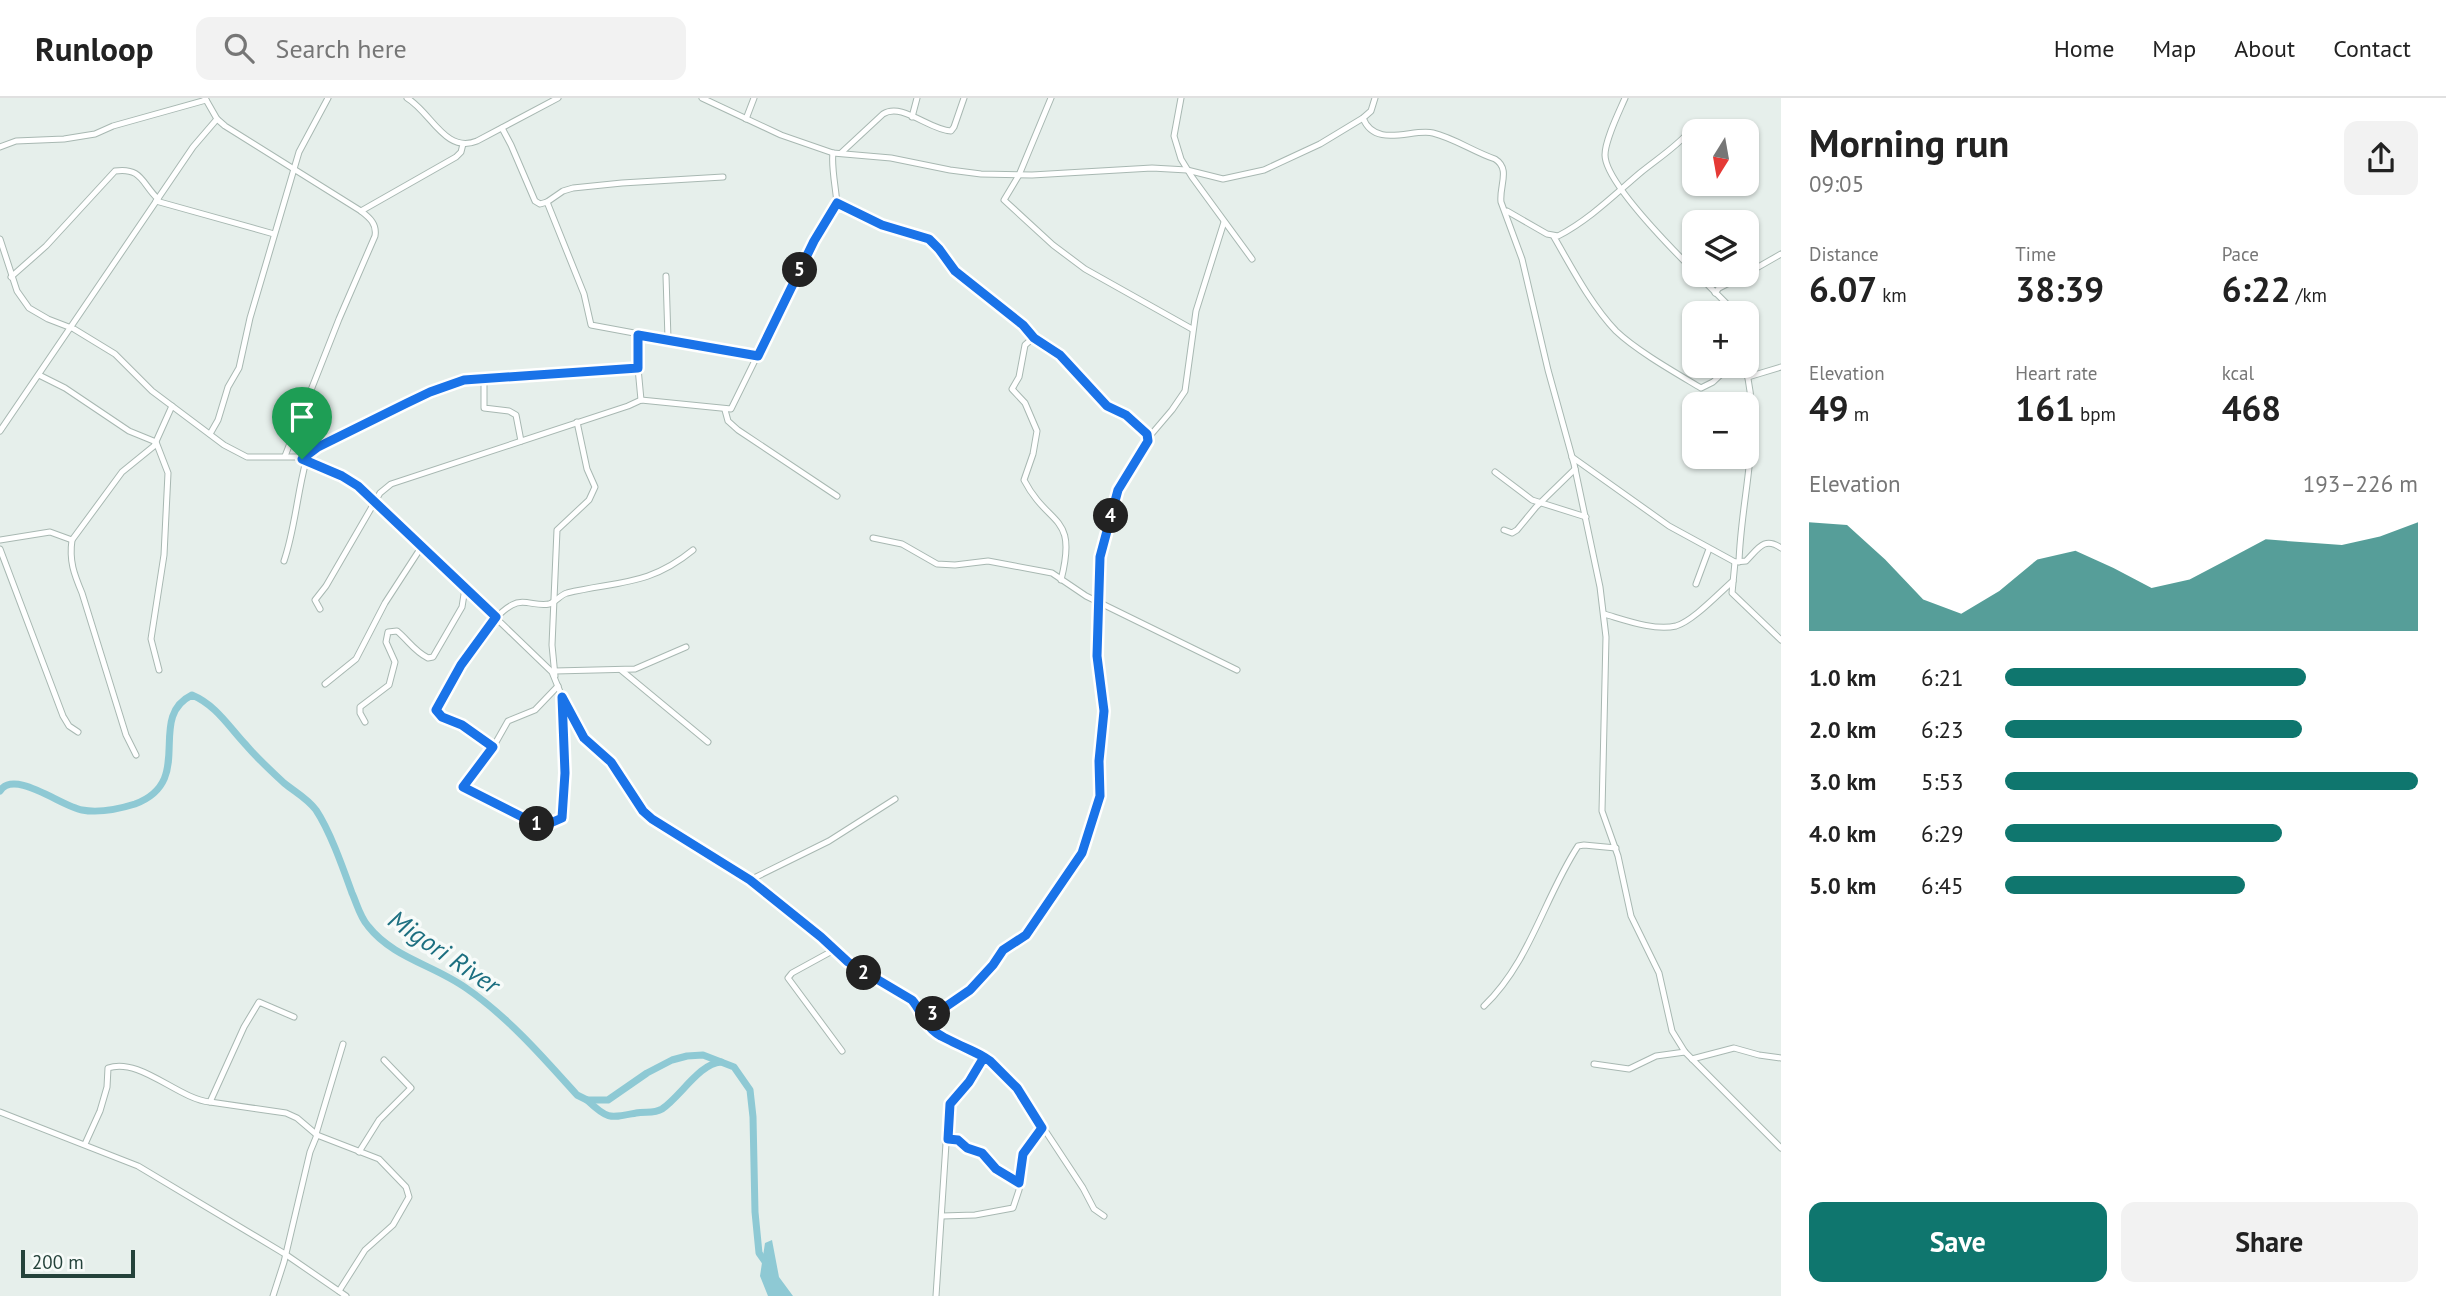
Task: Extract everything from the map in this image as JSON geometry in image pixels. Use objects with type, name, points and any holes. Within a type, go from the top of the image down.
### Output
[{"type":"street","points":[[210,434],[218,420],[228,387],[239,368],[274,234],[303,141],[328,98]]},
{"type":"street","points":[[407,98],[419,106],[447,137],[463,144],[473,143],[558,98]]},
{"type":"street","points":[[702,98],[806,145],[833,153],[897,159],[957,172],[1019,175],[1152,168],[1187,170],[1223,179],[1264,170],[1305,152],[1363,118],[1371,111],[1376,98]]},
{"type":"street","points":[[746,119],[754,98]]},
{"type":"street","points":[[912,117],[917,98]]},
{"type":"street","points":[[841,153],[887,111],[897,110],[939,129],[951,131],[964,98]]},
{"type":"street","points":[[1051,98],[1019,175],[1004,200],[1085,269],[1192,329]]},
{"type":"street","points":[[1181,98],[1174,139],[1187,170],[1252,259]]},
{"type":"street","points":[[1625,98],[1605,153],[1606,160],[1621,191],[1682,258]]},
{"type":"street","points":[[0,147],[16,141],[64,139],[96,134],[113,126],[205,99],[217,119],[361,211],[374,223],[375,236],[285,456]]},
{"type":"street","points":[[1363,118],[1368,127],[1382,134],[1435,134],[1499,162],[1504,172],[1500,194],[1519,248],[1575,469],[1604,614],[1606,657],[1602,806],[1616,848],[1631,916],[1659,972],[1672,1031],[1685,1052],[1781,1148]]},
{"type":"street","points":[[0,431],[202,135],[217,119]]},
{"type":"street","points":[[502,128],[535,201],[540,204],[573,188],[723,177]]},
{"type":"street","points":[[1554,237],[1621,191],[1682,139]]},
{"type":"street","points":[[361,211],[450,160],[461,152],[463,144]]},
{"type":"street","points":[[320,609],[315,600],[326,586],[382,490],[391,484],[428,474],[641,400],[725,410],[733,407],[814,241],[837,203],[833,153]]},
{"type":"street","points":[[11,277],[46,246],[116,170],[136,173],[157,200],[274,234]]},
{"type":"street","points":[[547,202],[584,294],[591,325],[758,356]]},
{"type":"street","points":[[837,203],[876,222],[929,239],[955,271],[1023,325],[1034,338],[1055,351],[1107,406],[1126,415],[1149,437]]},
{"type":"street","points":[[1504,209],[1521,221],[1554,237],[1597,306],[1615,329],[1682,376]]},
{"type":"street","points":[[925,1021],[970,990],[1003,950],[1026,935],[1082,853],[1100,796],[1099,761],[1104,711],[1098,663],[1100,557],[1122,480],[1149,437],[1185,391],[1192,329],[1202,288],[1224,222]]},
{"type":"street","points":[[0,239],[11,277],[19,295],[29,308],[116,354],[146,386],[242,456],[285,456],[304,460],[348,479],[375,501],[540,659],[557,682]]},
{"type":"street","points":[[1759,267],[1781,254]]},
{"type":"street","points":[[666,276],[668,339]]},
{"type":"street","points":[[1709,287],[1723,301]]},
{"type":"street","points":[[1715,293],[1721,287]]},
{"type":"street","points":[[638,335],[641,400]]},
{"type":"street","points":[[1034,338],[1025,345],[1019,377],[1012,389],[1025,403],[1037,431],[1024,480],[1062,527],[1067,539],[1062,580]]},
{"type":"street","points":[[1759,374],[1781,367]]},
{"type":"street","points":[[284,561],[292,537],[304,460],[318,447],[430,392],[464,380],[638,368]]},
{"type":"street","points":[[39,375],[65,388],[129,431],[156,442],[168,472],[166,538],[151,639],[159,670]]},
{"type":"street","points":[[484,377],[484,408],[504,410],[516,415],[521,441]]},
{"type":"street","points":[[1686,378],[1701,388],[1717,378]]},
{"type":"street","points":[[1748,378],[1753,421],[1752,451],[1731,589],[1734,596],[1781,640]]},
{"type":"street","points":[[136,755],[125,735],[82,593],[72,573],[72,540],[122,472],[150,451],[172,406]]},
{"type":"street","points":[[725,410],[728,421],[738,430],[837,496]]},
{"type":"street","points":[[577,422],[587,469],[595,488],[589,500],[557,530],[552,645],[562,697],[584,738],[611,762],[647,815],[750,880],[854,967],[892,987],[917,1005],[937,1011]]},
{"type":"street","points":[[1572,457],[1654,517],[1737,562],[1746,561],[1763,544],[1771,543],[1781,548]]},
{"type":"street","points":[[1504,530],[1512,533],[1517,530],[1540,502],[1575,469]]},
{"type":"street","points":[[1495,472],[1527,497],[1586,517]]},
{"type":"street","points":[[0,540],[50,532],[72,540]]},
{"type":"street","points":[[873,538],[902,544],[937,564],[988,561],[1052,573],[1098,602],[1237,670]]},
{"type":"street","points":[[325,684],[356,659],[388,597],[422,546]]},
{"type":"street","points":[[0,549],[66,722],[78,732]]},
{"type":"street","points":[[1696,584],[1709,549]]},
{"type":"street","points":[[493,747],[462,725],[442,717],[436,710],[461,665],[496,617],[516,603],[549,604],[567,593],[618,585],[646,577],[671,566],[693,550]]},
{"type":"street","points":[[1604,614],[1647,624],[1677,625],[1687,620],[1733,581]]},
{"type":"street","points":[[365,722],[360,707],[388,686],[395,667],[395,660],[386,642],[387,634],[397,631],[412,648],[426,658],[431,658],[437,653],[462,607],[465,588]]},
{"type":"street","points":[[555,671],[621,670],[647,666],[687,647]]},
{"type":"street","points":[[621,670],[708,742]]},
{"type":"street","points":[[557,682],[535,709],[509,720],[463,787],[538,825],[561,819],[565,773],[562,697]]},
{"type":"street","points":[[750,880],[829,841],[895,799]]},
{"type":"street","points":[[1484,1006],[1503,984],[1527,946],[1577,846],[1616,848]]},
{"type":"street","points":[[834,950],[792,973],[788,978],[842,1051]]},
{"type":"street","points":[[210,1102],[244,1027],[259,1002],[294,1017]]},
{"type":"street","points":[[917,1005],[925,1021],[941,1036],[993,1063],[1017,1088],[1094,1209],[1104,1216]]},
{"type":"street","points":[[273,1296],[310,1152],[342,1044]]},
{"type":"street","points":[[1692,1059],[1734,1048],[1781,1058]]},
{"type":"street","points":[[1594,1063],[1629,1069],[1656,1056],[1685,1052]]},
{"type":"street","points":[[936,1296],[950,1104],[969,1082],[984,1057]]},
{"type":"street","points":[[359,1152],[379,1120],[411,1088],[384,1060]]},
{"type":"street","points":[[85,1144],[100,1111],[107,1087],[107,1072],[110,1067],[120,1066],[138,1070],[193,1098],[289,1114],[317,1134],[377,1158],[406,1188],[409,1197],[391,1228],[365,1250],[339,1291]]},
{"type":"street","points":[[0,1112],[85,1144],[150,1173],[285,1254],[346,1296]]},
{"type":"street","points":[[942,1216],[975,1215],[1013,1208],[1023,1154],[1042,1128]]},
{"type":"street","points":[[948,1139],[958,1140],[967,1148],[982,1153],[996,1169],[1019,1183]]},
{"type":"water","points":[[772,1240],[779,1277],[793,1296],[768,1296],[760,1276],[765,1243]]},
{"type":"waterway","name":"Migori River","points":[[0,791],[7,785],[27,786],[88,811],[135,804],[153,794],[163,781],[168,765],[172,718],[179,705],[192,695],[201,699],[222,717],[269,769],[316,810],[331,839],[361,915],[378,937],[402,954],[454,980],[481,999],[524,1038],[577,1095],[587,1100],[608,1100],[647,1073],[672,1060],[687,1056],[703,1055],[734,1067],[750,1090],[755,1212],[759,1253],[766,1263]]},
{"type":"waterway","points":[[587,1100],[610,1116],[656,1111],[669,1104],[705,1068],[721,1062]]},
{"type":"route","points":[[302,459],[318,447],[407,403],[464,380],[638,368],[638,335],[758,356],[814,241],[837,203],[882,225],[929,239],[955,271],[1023,325],[1034,338],[1060,355],[1107,406],[1126,415],[1147,434],[1148,441],[1118,490],[1100,557],[1097,656],[1104,711],[1099,761],[1100,796],[1082,853],[1026,935],[1003,950],[970,990],[925,1021],[933,1030],[938,1034],[941,1036],[945,1038],[956,1042],[965,1046],[984,1057],[969,1082],[950,1104],[948,1139],[958,1140],[967,1148],[982,1153],[996,1169],[1019,1183],[1023,1154],[1042,1128],[1017,1088],[993,1063],[984,1057],[973,1051],[965,1046],[945,1038],[938,1034],[927,1023],[925,1021],[912,1000],[848,962],[762,888],[652,819],[643,811],[611,762],[584,738],[562,697],[565,773],[562,818],[546,825],[538,825],[463,787],[493,747],[462,725],[442,717],[436,710],[461,665],[496,617],[358,486],[302,459]]}]
